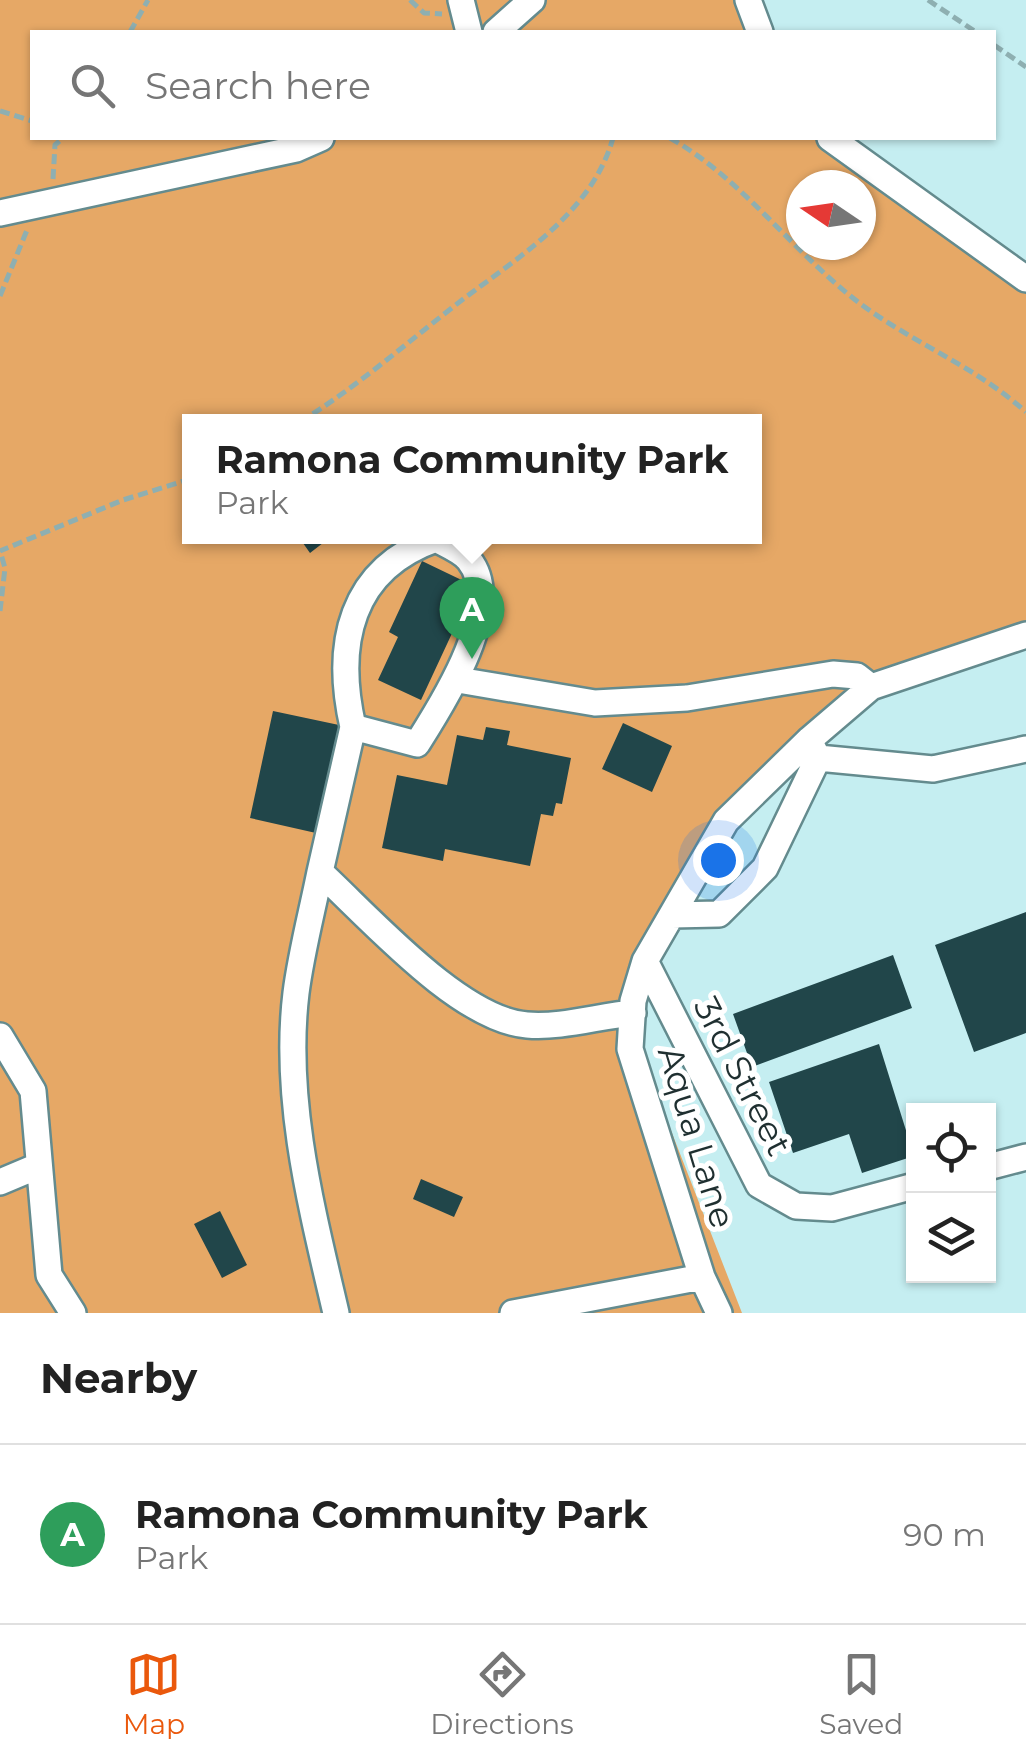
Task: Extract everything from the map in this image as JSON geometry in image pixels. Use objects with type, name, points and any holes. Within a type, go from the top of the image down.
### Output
[{"type":"street","points":[[498,30],[532,0]]},
{"type":"street","points":[[748,0],[759,30]]},
{"type":"street","points":[[0,212],[296,149],[316,140]]},
{"type":"street","points":[[833,140],[1026,278]]},
{"type":"street","points":[[336,1313],[310,1199],[293,1060],[296,994],[353,727],[349,708],[350,618],[371,581],[403,551],[422,544]]},
{"type":"street","points":[[353,727],[417,744],[458,680],[476,619],[481,581],[468,557],[448,544]]},
{"type":"street","name":"Aqua Lane","points":[[719,1313],[702,1277],[630,1049],[633,1013],[645,961],[726,821],[813,749],[871,687],[1026,635]]},
{"type":"street","points":[[458,680],[595,703],[688,698],[832,674],[856,676],[871,687]]},
{"type":"street","points":[[672,915],[719,914],[766,868],[813,749],[933,769],[1026,749]]},
{"type":"street","points":[[320,872],[465,1003],[497,1019],[527,1025],[633,1013]]},
{"type":"street","name":"3rd Street","points":[[645,961],[759,1185],[796,1206],[832,1208],[906,1188]]},
{"type":"street","points":[[0,1036],[33,1091],[49,1274],[73,1313]]},
{"type":"street","points":[[996,1165],[1026,1157]]},
{"type":"street","points":[[0,1182],[38,1166]]},
{"type":"street","points":[[512,1313],[702,1277]]},
{"type":"path","points":[[131,30],[148,0]]},
{"type":"path","points":[[410,0],[424,13],[464,16]]},
{"type":"path","points":[[928,0],[973,30]]},
{"type":"path","points":[[996,45],[1026,67]]},
{"type":"path","points":[[0,111],[30,120]]},
{"type":"path","points":[[0,296],[27,234],[55,145],[61,140]]},
{"type":"path","points":[[313,414],[342,396],[513,264],[576,206],[601,169],[612,140]]},
{"type":"path","points":[[673,140],[722,172],[794,247],[852,297],[988,378],[1026,412]]},
{"type":"path","points":[[0,611],[5,568],[0,551],[123,500],[182,482]]},
{"type":"shaded area","points":[[0,0],[748,0],[758,30],[30,30],[30,140],[832,140],[876,170],[786,170],[786,260],[876,260],[876,170],[1026,273],[1026,632],[910,670],[746,797],[641,971],[642,1056],[742,1313],[0,1313]]},
{"type":"building","points":[[304,544],[322,544],[310,553]]},
{"type":"building","points":[[422,561],[474,586],[421,700],[378,680],[398,637],[389,632]]},
{"type":"building","points":[[273,711],[339,725],[316,833],[250,818]]},
{"type":"building","points":[[623,723],[672,746],[652,792],[602,769]]},
{"type":"building","points":[[486,727],[510,731],[507,745],[571,758],[562,804],[556,803],[553,816],[541,814],[530,866],[445,849],[443,861],[382,848],[397,775],[447,785],[457,735],[483,740]]},
{"type":"building","points":[[1026,912],[1026,1033],[974,1052],[935,945]]},
{"type":"building","points":[[893,955],[912,1008],[752,1067],[733,1014]]},
{"type":"building","points":[[879,1044],[906,1130],[906,1159],[862,1173],[849,1134],[793,1153],[769,1082]]},
{"type":"building","points":[[421,1179],[463,1197],[454,1217],[413,1199]]},
{"type":"building","points":[[220,1211],[247,1265],[222,1278],[194,1224]]},
{"type":"place","name":"Ramona Community Park","points":[[472,659]]}]
